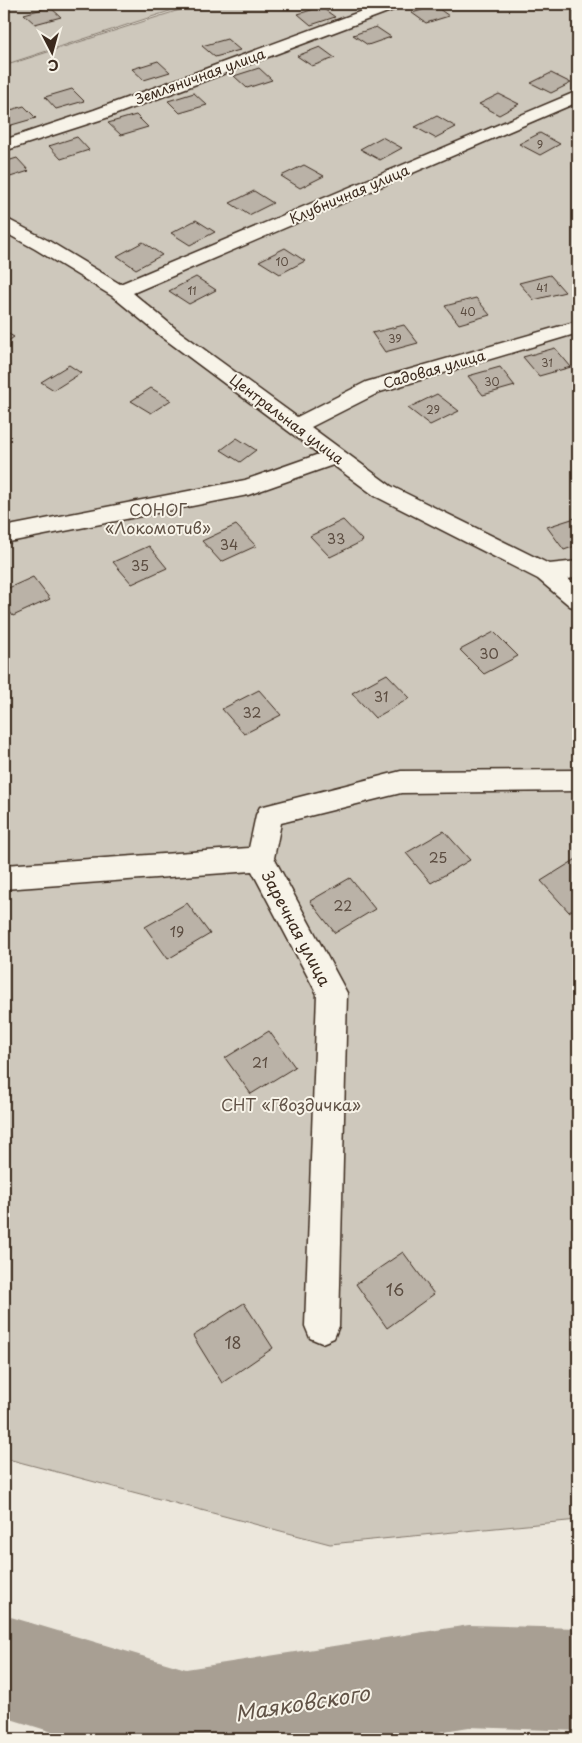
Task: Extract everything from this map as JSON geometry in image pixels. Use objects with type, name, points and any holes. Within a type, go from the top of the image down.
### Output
[{"type":"street","name":"Земляничная улица","points":[[4,146],[100,114],[395,4]]},
{"type":"street","name":"Клубничная улица","points":[[119,292],[578,96]]},
{"type":"street","name":"Центральная улица","points":[[4,225],[42,245],[119,292],[169,333],[383,491],[546,573],[578,600]]},
{"type":"street","name":"Садовая улица","points":[[294,426],[373,387],[578,327]]},
{"type":"street","points":[[4,534],[248,487],[336,456]]},
{"type":"street","points":[[546,573],[578,569]]},
{"type":"street","name":"Заречная улица","points":[[322,1326],[332,993],[260,859],[269,815],[401,782],[578,782]]},
{"type":"street","points":[[4,877],[260,859]]},
{"type":"green space","points":[[4,4],[191,4],[4,65]]},
{"type":"green space","name":"СНТ «Гвоздичка»","points":[[198,4],[578,4],[578,1520],[330,1544],[4,1458],[4,66]]},
{"type":"building","points":[[435,6],[449,16],[426,23],[412,13]]},
{"type":"building","points":[[50,7],[61,17],[35,24],[24,14]]},
{"type":"building","points":[[321,7],[335,17],[311,25],[298,14]]},
{"type":"building","points":[[376,27],[391,37],[368,45],[353,35]]},
{"type":"building","points":[[227,39],[240,50],[215,57],[202,46]]},
{"type":"building","points":[[320,47],[335,58],[312,66],[297,56]]},
{"type":"building","points":[[158,61],[170,72],[144,80],[132,69]]},
{"type":"building","points":[[259,68],[272,80],[247,88],[234,76]]},
{"type":"building","points":[[551,73],[571,83],[551,93],[531,83]]},
{"type":"building","points":[[72,89],[84,101],[56,109],[45,97]]},
{"type":"building","points":[[194,93],[207,105],[180,113],[168,101]]},
{"type":"building","points":[[499,94],[519,104],[499,115],[479,104]]},
{"type":"building","points":[[24,106],[36,118],[8,126],[4,122],[4,112]]},
{"type":"building","points":[[136,115],[148,127],[121,135],[108,123]]},
{"type":"building","points":[[437,116],[456,127],[435,138],[415,127]]},
{"type":"building","points":[[540,133],[560,144],[540,155],[519,144]]},
{"type":"building","points":[[77,137],[89,150],[61,159],[49,146]]},
{"type":"building","points":[[382,137],[402,148],[380,160],[360,149]]},
{"type":"building","points":[[17,158],[29,171],[4,179],[4,162]]},
{"type":"building","points":[[304,165],[324,176],[300,188],[281,176]]},
{"type":"building","points":[[254,191],[273,203],[249,215],[230,203]]},
{"type":"building","points":[[196,220],[215,232],[190,245],[171,233]]},
{"type":"building","points":[[143,242],[162,255],[136,269],[117,256]]},
{"type":"building","points":[[285,248],[305,261],[280,274],[259,261]]},
{"type":"building","points":[[550,275],[565,292],[534,300],[519,283]]},
{"type":"building","points":[[196,277],[216,290],[189,304],[169,291]]},
{"type":"building","points":[[476,298],[490,315],[459,324],[445,306]]},
{"type":"building","points":[[404,325],[418,343],[385,352],[372,333]]},
{"type":"building","points":[[4,331],[14,337],[4,344]]},
{"type":"building","points":[[555,348],[571,367],[539,376],[523,357]]},
{"type":"building","points":[[69,365],[81,373],[54,390],[41,382]]},
{"type":"building","points":[[500,367],[515,386],[483,395],[468,376]]},
{"type":"building","points":[[151,388],[171,400],[151,413],[131,401]]},
{"type":"building","points":[[437,394],[459,411],[430,425],[408,408]]},
{"type":"building","points":[[237,438],[256,450],[240,462],[221,450]]},
{"type":"building","points":[[578,517],[578,545],[564,550],[547,527]]},
{"type":"building","points":[[343,520],[363,541],[330,557],[310,536]]},
{"type":"building","points":[[236,525],[256,546],[221,562],[202,541]]},
{"type":"building","points":[[149,546],[167,568],[132,584],[113,562]]},
{"type":"building","points":[[33,577],[50,599],[13,616],[4,604],[4,590]]},
{"type":"building","points":[[494,632],[518,656],[484,674],[460,650]]},
{"type":"building","points":[[387,674],[410,698],[375,718],[352,693]]},
{"type":"building","points":[[259,690],[281,715],[244,734],[222,709]]},
{"type":"building","points":[[444,831],[470,860],[431,883],[406,853]]},
{"type":"building","points":[[578,858],[578,906],[569,912],[541,881]]},
{"type":"building","points":[[350,878],[375,909],[335,933],[310,901]]},
{"type":"building","points":[[187,903],[210,934],[168,959],[145,927]]},
{"type":"building","points":[[269,1031],[295,1067],[251,1094],[225,1058]]},
{"type":"building","points":[[403,1252],[434,1294],[387,1328],[356,1284]]},
{"type":"building","points":[[244,1303],[273,1348],[222,1383],[193,1336]]},
{"type":"waterway","name":"Маяковского","points":[[4,1666],[186,1721],[469,1676],[578,1680]]},
{"type":"park label","name":"СОНОГ «Локомотив»","points":[[158,518]]}]
